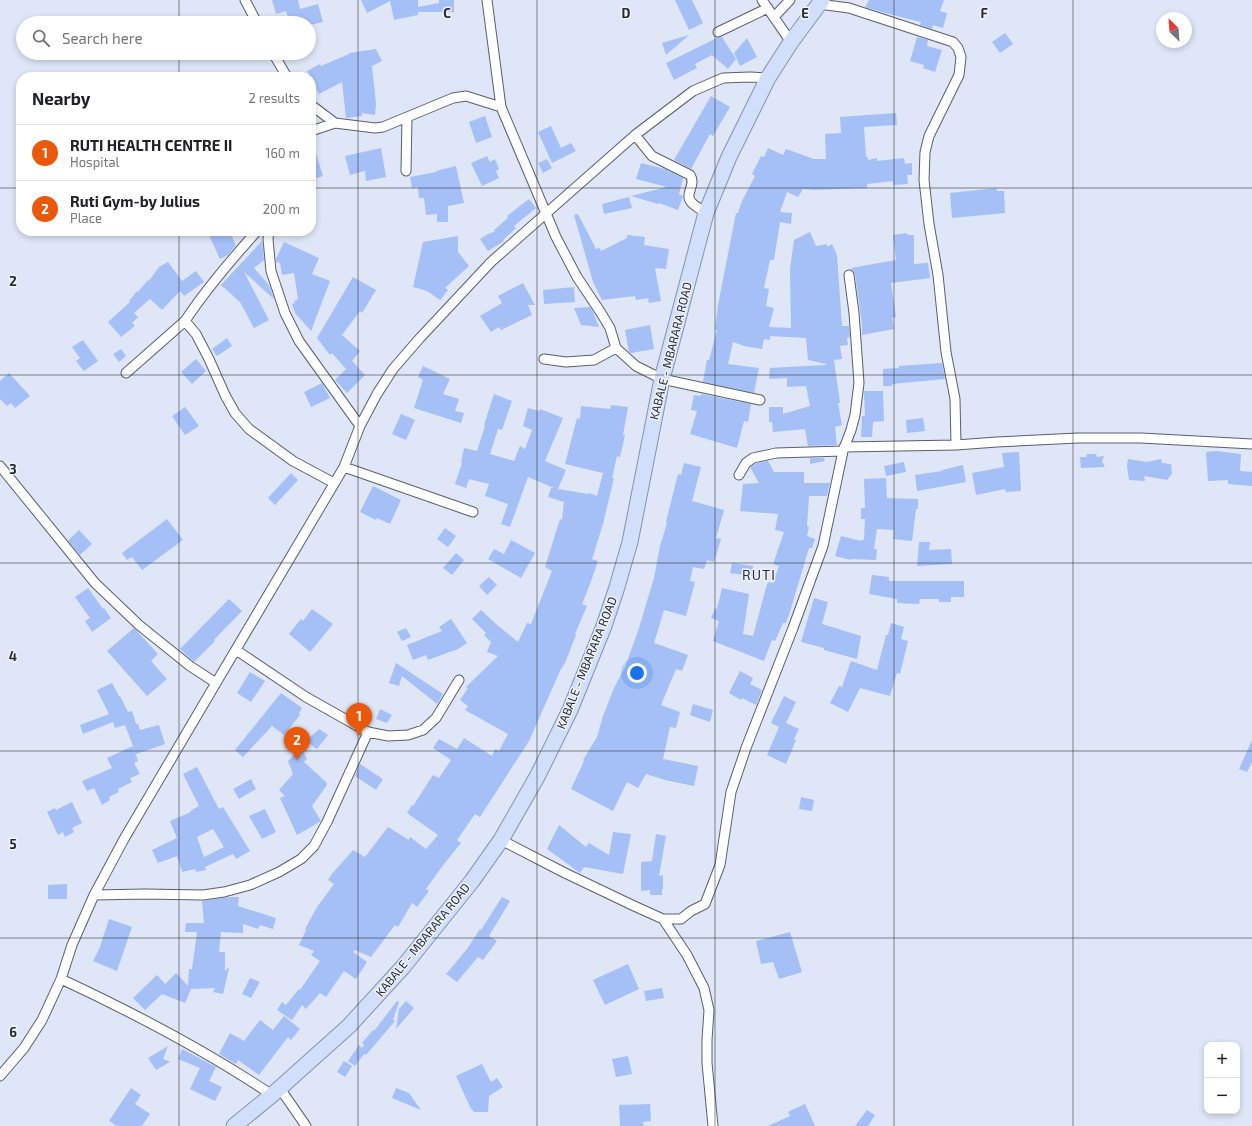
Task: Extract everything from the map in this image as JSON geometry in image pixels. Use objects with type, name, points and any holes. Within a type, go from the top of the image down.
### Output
[{"type":"main road","name":"KABALE - MBARARA ROAD","points":[[234,1126],[276,1091],[348,1026],[404,968],[501,840],[538,775],[570,710],[604,626],[630,542],[662,379],[706,213],[729,157],[768,78],[791,42],[821,2]]},
{"type":"street","points":[[245,0],[253,16]]},
{"type":"street","points":[[487,0],[500,107],[556,237],[577,277],[610,328],[616,348],[636,366],[662,379],[760,400]]},
{"type":"street","points":[[762,0],[791,42]]},
{"type":"street","points":[[774,17],[790,0]]},
{"type":"street","points":[[821,2],[849,8],[953,42],[958,48],[961,57],[959,75],[929,136],[925,152],[924,180],[929,224],[938,275],[946,352],[955,399],[956,445]]},
{"type":"street","points":[[718,32],[768,8]]},
{"type":"street","points":[[278,60],[284,72]]},
{"type":"street","points":[[0,1076],[24,1048],[42,1020],[61,979],[72,945],[94,895],[124,839],[344,467],[360,426],[377,394],[398,363],[491,262],[635,135],[693,90],[723,78],[768,78]]},
{"type":"street","points":[[316,129],[335,123],[375,128],[407,117],[453,98],[466,96],[500,107]]},
{"type":"street","points":[[316,109],[335,123]]},
{"type":"street","points":[[406,171],[407,117]]},
{"type":"street","points":[[635,135],[652,156],[690,175],[693,179],[693,184],[689,193],[690,199],[692,203],[706,213]]},
{"type":"street","points":[[126,373],[185,321],[210,286],[253,236]]},
{"type":"street","points":[[268,236],[271,271],[285,313],[299,341],[360,426]]},
{"type":"street","points":[[501,840],[585,883],[663,919],[681,919],[691,911],[705,904],[720,864],[731,792],[746,748],[823,546],[843,449],[851,430],[855,415],[859,383],[854,313],[849,275]]},
{"type":"street","points":[[185,321],[199,340],[235,413],[249,429],[293,461],[334,484]]},
{"type":"street","points":[[544,359],[566,362],[594,360],[616,348]]},
{"type":"street","points":[[739,475],[746,463],[753,458],[776,453],[1019,441],[1134,438],[1252,444]]},
{"type":"street","points":[[0,466],[95,583],[139,625],[190,666],[216,683]]},
{"type":"street","points":[[344,467],[473,512]]},
{"type":"street","points":[[236,650],[306,697],[368,732],[388,736],[408,735],[423,730],[436,718],[459,680]]},
{"type":"street","points":[[94,895],[203,895],[224,892],[250,885],[279,872],[300,859],[314,846],[327,822],[368,732]]},
{"type":"street","points":[[663,919],[687,955],[704,988],[709,1010],[707,1063],[713,1126]]},
{"type":"street","points":[[61,979],[114,1004],[197,1047],[242,1074],[276,1091],[306,1126]]},
{"type":"building","points":[[272,0],[298,0],[300,9],[318,4],[323,22],[316,24],[316,16],[288,16],[286,11],[276,14]]},
{"type":"building","points":[[361,0],[418,0],[418,7],[439,3],[439,0],[454,0],[454,12],[418,12],[418,15],[394,20],[390,1],[367,13]]},
{"type":"building","points":[[675,0],[692,0],[703,23],[689,30]]},
{"type":"building","points":[[869,0],[944,0],[940,11],[947,13],[943,28],[933,25],[932,29],[920,25],[921,22],[865,7]]},
{"type":"building","points":[[1005,33],[1013,44],[1000,53],[992,42]]},
{"type":"building","points":[[689,35],[666,55],[662,43]]},
{"type":"building","points":[[722,37],[736,59],[728,69],[712,55],[695,64],[697,68],[674,80],[666,63]]},
{"type":"building","points":[[917,37],[928,40],[927,46],[942,50],[935,72],[923,68],[924,65],[910,61]]},
{"type":"building","points":[[747,38],[757,57],[740,66],[734,53]]},
{"type":"building","points":[[376,49],[382,61],[372,66],[376,104],[375,115],[362,113],[362,116],[346,118],[342,82],[319,94],[316,88],[316,72],[307,71],[320,64],[321,66],[349,53]]},
{"type":"building","points":[[711,96],[730,107],[713,136],[710,134],[691,169],[674,160]]},
{"type":"building","points":[[896,113],[897,125],[864,127],[866,157],[868,157],[868,160],[877,158],[877,161],[904,158],[905,164],[912,163],[912,175],[907,175],[908,184],[893,185],[893,181],[867,184],[867,188],[803,189],[798,197],[787,192],[780,212],[792,213],[791,224],[780,222],[774,260],[770,260],[764,288],[769,289],[766,306],[774,308],[769,327],[791,328],[790,269],[794,240],[810,232],[816,246],[827,244],[827,247],[832,244],[837,255],[842,326],[849,326],[850,337],[847,338],[848,345],[840,346],[842,359],[834,360],[840,403],[838,403],[842,425],[835,427],[837,445],[808,446],[805,429],[773,432],[772,422],[769,422],[769,407],[783,407],[783,414],[810,406],[806,386],[787,387],[787,378],[769,379],[770,368],[826,365],[808,360],[806,338],[770,336],[770,340],[764,339],[762,349],[744,346],[733,342],[728,364],[759,368],[754,393],[703,382],[707,360],[709,360],[717,330],[715,329],[718,305],[736,213],[738,213],[742,201],[755,176],[752,174],[761,156],[764,157],[768,148],[783,155],[786,149],[814,159],[826,159],[825,134],[841,133],[840,117]]},
{"type":"building","points":[[485,116],[492,137],[476,143],[469,122]]},
{"type":"building","points":[[551,126],[561,148],[571,143],[576,151],[552,163],[538,132]]},
{"type":"building","points":[[381,148],[386,177],[366,181],[365,171],[350,175],[345,156]]},
{"type":"building","points":[[316,154],[323,176],[316,178]]},
{"type":"building","points":[[487,156],[490,162],[495,159],[499,169],[496,171],[499,178],[482,186],[471,163]]},
{"type":"building","points":[[547,159],[552,168],[543,173],[538,163]]},
{"type":"building","points":[[641,163],[665,169],[683,178],[679,194],[683,196],[678,210],[659,203],[658,204],[631,196],[667,187],[636,179]]},
{"type":"building","points":[[456,166],[464,203],[448,206],[448,222],[437,222],[437,214],[426,215],[424,198],[419,198],[418,187],[412,188],[410,177]]},
{"type":"building","points":[[996,188],[997,191],[1004,191],[1005,213],[952,218],[950,193]]},
{"type":"building","points":[[629,197],[632,208],[604,214],[602,204]]},
{"type":"building","points":[[529,199],[536,208],[514,226],[516,228],[503,240],[504,241],[488,251],[480,239],[490,233],[495,232],[494,230],[508,218],[507,216]]},
{"type":"building","points":[[578,214],[596,249],[600,248],[601,251],[627,238],[627,235],[645,237],[644,245],[669,249],[666,269],[655,268],[661,301],[649,303],[648,298],[636,300],[635,296],[602,300],[593,282],[574,215]]},
{"type":"building","points":[[907,233],[907,235],[914,235],[914,264],[928,263],[930,278],[891,283],[896,317],[892,318],[894,329],[862,335],[855,274],[851,268],[896,260],[893,235]]},
{"type":"building","points":[[209,236],[232,236],[236,245],[228,255],[220,259]]},
{"type":"building","points":[[458,236],[458,252],[469,266],[445,288],[448,290],[440,300],[427,291],[413,287],[423,242]]},
{"type":"building","points":[[262,241],[264,260],[254,268],[269,285],[274,299],[244,272],[269,320],[254,328],[240,302],[221,285]]},
{"type":"building","points":[[284,242],[319,258],[312,274],[330,281],[311,331],[295,313],[292,304],[298,299],[294,273],[282,275],[280,263],[276,262]]},
{"type":"building","points":[[168,262],[182,281],[196,271],[204,282],[184,296],[180,291],[162,310],[150,299],[134,313],[138,317],[132,323],[135,326],[121,337],[108,322],[130,302],[129,301],[137,291],[138,292],[148,280],[149,281],[159,267]]},
{"type":"building","points":[[353,277],[376,290],[362,313],[360,311],[342,335],[360,351],[352,361],[365,375],[347,393],[335,380],[346,369],[332,353],[330,355],[317,338]]},
{"type":"building","points":[[523,283],[535,305],[528,305],[532,315],[501,330],[499,327],[491,332],[480,316],[502,303],[498,296]]},
{"type":"building","points":[[574,287],[575,302],[544,304],[543,290]]},
{"type":"building","points":[[590,307],[599,327],[581,325],[574,308]]},
{"type":"building","points":[[650,325],[654,349],[631,353],[629,352],[625,330]]},
{"type":"building","points":[[227,338],[232,346],[217,356],[212,349]]},
{"type":"building","points":[[83,340],[98,361],[84,371],[76,361],[80,358],[72,347]]},
{"type":"building","points":[[121,349],[126,356],[119,362],[113,354]]},
{"type":"building","points":[[196,359],[206,371],[192,384],[181,372]]},
{"type":"building","points":[[942,363],[945,379],[883,386],[883,369],[899,368],[899,366]]},
{"type":"building","points":[[423,366],[450,379],[443,394],[459,399],[455,411],[464,413],[461,423],[414,408],[423,380],[418,377]]},
{"type":"building","points":[[9,373],[30,396],[15,408],[11,403],[7,406],[0,399],[0,381]]},
{"type":"building","points":[[322,383],[330,398],[311,407],[304,392]]},
{"type":"building","points":[[864,391],[883,391],[884,421],[873,422],[872,437],[861,437],[862,416],[865,416]]},
{"type":"building","points":[[494,394],[512,401],[502,430],[498,429],[490,454],[514,461],[520,446],[525,449],[532,430],[523,426],[528,408],[539,411],[540,409],[563,418],[545,461],[566,470],[558,489],[589,493],[597,496],[603,473],[565,464],[577,418],[580,419],[581,406],[610,409],[611,405],[628,407],[623,435],[625,435],[620,457],[617,456],[612,478],[614,478],[603,524],[592,559],[598,561],[582,604],[587,606],[565,663],[529,741],[480,817],[475,814],[457,840],[461,843],[426,889],[429,891],[417,907],[412,903],[398,927],[395,925],[371,957],[355,950],[353,952],[367,962],[356,979],[344,971],[326,997],[320,993],[306,1009],[302,1005],[292,1020],[277,1010],[282,1002],[286,1005],[299,989],[300,990],[320,961],[311,955],[314,951],[299,945],[306,930],[305,929],[317,907],[334,884],[328,880],[331,875],[353,850],[365,857],[388,827],[409,840],[410,837],[426,849],[438,835],[407,813],[433,775],[439,778],[451,760],[433,748],[439,739],[457,749],[464,738],[492,756],[495,749],[499,751],[508,734],[465,710],[468,706],[460,700],[468,688],[466,687],[498,656],[487,652],[491,642],[484,635],[486,633],[472,619],[481,610],[518,642],[527,623],[531,624],[552,571],[545,567],[560,519],[562,520],[564,502],[548,497],[551,488],[554,488],[528,477],[510,527],[501,524],[508,504],[485,496],[489,484],[469,479],[466,488],[455,484],[462,463],[464,448],[477,451]]},
{"type":"building","points":[[701,394],[751,404],[748,422],[744,421],[737,448],[690,434],[697,411],[691,410],[694,395],[701,396]]},
{"type":"building","points":[[185,407],[199,426],[185,435],[172,416]]},
{"type":"building","points":[[401,414],[415,420],[406,440],[392,434]]},
{"type":"building","points":[[923,418],[925,431],[907,433],[906,420]]},
{"type":"building","points":[[1216,451],[1241,454],[1240,471],[1252,472],[1252,486],[1228,484],[1228,480],[1208,481],[1206,452]]},
{"type":"building","points":[[1019,452],[1021,491],[1006,492],[1005,489],[976,495],[972,473],[1004,467],[1002,453]]},
{"type":"building","points":[[1087,454],[1096,454],[1097,457],[1104,456],[1102,462],[1105,467],[1081,468],[1080,457],[1086,457]]},
{"type":"building","points":[[810,458],[824,458],[825,461],[810,464]]},
{"type":"building","points":[[1128,459],[1147,462],[1161,459],[1162,463],[1171,464],[1172,474],[1167,480],[1144,476],[1145,481],[1129,480],[1127,466]]},
{"type":"building","points":[[768,461],[774,472],[804,472],[804,483],[830,483],[827,496],[809,496],[807,526],[809,527],[807,536],[815,539],[812,548],[809,548],[786,623],[783,623],[775,641],[772,640],[764,661],[713,641],[719,621],[711,618],[715,608],[717,609],[722,588],[749,594],[743,634],[753,636],[767,584],[769,582],[773,583],[779,566],[773,564],[784,532],[775,530],[778,514],[740,511],[743,484],[759,483],[750,467],[757,463]]},
{"type":"building","points":[[904,462],[906,472],[886,476],[884,466]]},
{"type":"building","points":[[684,463],[701,467],[692,501],[724,510],[716,538],[721,539],[714,562],[707,560],[704,569],[693,567],[690,581],[695,582],[686,616],[664,610],[654,643],[688,655],[682,671],[676,669],[661,705],[680,712],[676,728],[670,727],[663,759],[698,766],[694,786],[665,780],[646,774],[638,788],[627,782],[613,811],[571,789],[584,761],[583,760],[597,737],[603,716],[614,688],[625,667],[638,631],[654,578],[660,546],[667,523],[678,474],[681,475]]},
{"type":"building","points":[[963,465],[966,482],[917,491],[915,475],[942,471]]},
{"type":"building","points":[[291,473],[298,480],[275,505],[268,498]]},
{"type":"building","points":[[886,478],[887,498],[918,499],[918,509],[916,509],[912,541],[893,539],[894,530],[877,529],[874,549],[877,549],[876,560],[851,560],[835,556],[841,536],[861,541],[864,540],[865,519],[861,519],[861,508],[865,508],[864,479]]},
{"type":"building","points":[[373,486],[401,500],[390,524],[377,518],[376,520],[360,512]]},
{"type":"building","points":[[167,519],[183,540],[142,570],[132,557],[127,560],[122,553]]},
{"type":"building","points":[[445,528],[456,536],[448,547],[437,539]]},
{"type":"building","points":[[79,530],[92,544],[80,555],[68,541]]},
{"type":"building","points":[[511,540],[535,553],[521,578],[488,559],[494,549],[504,554]]},
{"type":"building","points":[[919,542],[930,542],[929,550],[951,549],[952,564],[917,566]]},
{"type":"building","points":[[456,553],[464,560],[452,575],[443,568]]},
{"type":"building","points":[[732,563],[753,566],[752,576],[730,573]]},
{"type":"building","points":[[872,575],[889,577],[889,581],[964,581],[964,597],[951,597],[951,602],[939,602],[939,599],[920,599],[919,604],[897,603],[897,599],[869,594]]},
{"type":"building","points":[[489,577],[497,585],[487,595],[479,586]]},
{"type":"building","points":[[88,588],[111,618],[92,632],[85,621],[90,618],[75,597]]},
{"type":"building","points":[[814,598],[828,602],[822,624],[861,636],[857,659],[801,642]]},
{"type":"building","points":[[229,599],[242,611],[194,662],[180,649]]},
{"type":"building","points":[[312,609],[333,624],[310,652],[289,634],[301,619],[303,621]]},
{"type":"building","points":[[451,619],[467,643],[458,649],[428,660],[426,655],[413,660],[407,645],[442,631],[439,627]]},
{"type":"building","points":[[891,623],[904,627],[901,639],[908,641],[900,674],[897,673],[890,696],[860,688],[848,712],[830,703],[839,686],[842,687],[851,661],[877,670],[886,635],[888,635]]},
{"type":"building","points":[[134,628],[158,654],[151,661],[167,679],[147,696],[107,651]]},
{"type":"building","points":[[406,628],[411,637],[402,641],[397,632]]},
{"type":"building","points":[[396,663],[443,694],[437,704],[402,676],[399,686],[389,683]]},
{"type":"building","points":[[740,671],[753,678],[750,684],[762,690],[756,705],[742,698],[741,700],[729,693]]},
{"type":"building","points":[[250,672],[265,681],[251,702],[237,693]]},
{"type":"building","points":[[112,683],[128,712],[132,711],[136,724],[138,724],[140,730],[159,725],[165,744],[136,754],[125,725],[115,728],[113,722],[83,734],[80,725],[109,714],[97,690]]},
{"type":"building","points":[[281,693],[302,708],[299,713],[300,715],[284,735],[272,726],[243,757],[235,750]]},
{"type":"building","points":[[784,696],[796,702],[786,723],[799,729],[794,739],[796,740],[786,764],[767,755],[779,727],[771,723]]},
{"type":"building","points":[[693,704],[713,710],[710,722],[690,715]]},
{"type":"building","points":[[380,709],[392,715],[387,723],[376,719]]},
{"type":"building","points":[[319,729],[328,735],[317,749],[306,741]]},
{"type":"building","points":[[1252,740],[1252,762],[1247,772],[1239,769]]},
{"type":"building","points":[[133,746],[138,761],[134,763],[140,774],[130,778],[132,782],[118,789],[119,792],[109,797],[110,800],[102,805],[94,788],[87,791],[82,781],[112,768],[107,758]]},
{"type":"building","points":[[301,747],[307,759],[304,762],[327,783],[327,785],[312,806],[321,821],[297,835],[280,798],[285,796],[279,790],[293,774],[288,761]]},
{"type":"building","points":[[360,764],[383,779],[376,790],[355,776]]},
{"type":"building","points":[[197,767],[219,809],[223,807],[250,851],[236,859],[233,854],[205,867],[206,870],[196,872],[195,869],[182,872],[177,856],[158,863],[152,850],[177,838],[170,821],[191,812],[190,811],[199,806],[183,774]],"holes":[[[213,829],[224,847],[204,857],[197,837]]]},
{"type":"building","points":[[251,779],[256,789],[239,799],[233,789]]},
{"type":"building","points":[[801,797],[814,800],[812,811],[799,809]]},
{"type":"building","points":[[72,802],[82,823],[72,828],[74,832],[65,837],[63,832],[58,835],[47,812],[55,808],[56,810]]},
{"type":"building","points":[[265,809],[276,832],[262,839],[249,816]]},
{"type":"building","points":[[559,825],[586,847],[589,843],[609,855],[613,832],[631,834],[623,874],[584,867],[580,873],[547,849]]},
{"type":"building","points":[[656,834],[666,836],[659,876],[663,875],[663,889],[662,895],[650,895],[650,890],[641,891],[641,862],[652,861]]},
{"type":"building","points":[[67,884],[67,899],[48,899],[48,885]]},
{"type":"building","points":[[239,897],[238,906],[276,918],[273,929],[260,925],[258,929],[243,924],[243,933],[221,932],[219,952],[225,952],[225,971],[229,968],[223,994],[213,992],[215,988],[191,989],[185,1003],[162,994],[145,1010],[133,998],[157,975],[165,984],[176,973],[188,986],[189,969],[192,969],[197,932],[185,932],[186,923],[204,923],[202,901]]},
{"type":"building","points":[[502,897],[510,901],[489,936],[497,941],[483,960],[478,957],[457,982],[446,974],[467,949],[480,929],[481,930]]},
{"type":"building","points":[[109,919],[132,927],[117,971],[93,961],[100,947]]},
{"type":"building","points":[[790,932],[802,972],[779,979],[773,962],[761,964],[756,941]]},
{"type":"building","points":[[628,964],[639,989],[605,1005],[593,980]]},
{"type":"building","points":[[250,978],[260,982],[251,998],[242,994]]},
{"type":"building","points":[[662,988],[664,998],[646,1001],[644,991]]},
{"type":"building","points":[[397,1001],[399,1002],[393,1020],[395,1021],[366,1055],[364,1054],[355,1066],[348,1061],[359,1045],[362,1048],[364,1045],[362,1043],[373,1030],[374,1031]]},
{"type":"building","points":[[406,1001],[414,1008],[396,1029],[399,1009]]},
{"type":"building","points":[[284,1016],[300,1029],[291,1040],[288,1037],[259,1075],[238,1060],[236,1064],[219,1054],[230,1033],[244,1041],[260,1020],[273,1030]]},
{"type":"building","points":[[168,1046],[163,1059],[170,1062],[156,1070],[148,1058]]},
{"type":"building","points":[[182,1049],[216,1067],[209,1081],[222,1087],[215,1101],[190,1089],[200,1068],[178,1059]]},
{"type":"building","points":[[628,1056],[632,1074],[616,1077],[612,1059]]},
{"type":"building","points":[[344,1061],[352,1066],[345,1077],[337,1072]]},
{"type":"building","points":[[482,1064],[491,1082],[497,1078],[503,1087],[489,1096],[488,1112],[474,1112],[470,1107],[456,1076]]},
{"type":"building","points":[[131,1088],[141,1095],[135,1104],[150,1114],[142,1126],[117,1126],[109,1121]]},
{"type":"building","points":[[396,1088],[409,1093],[421,1110],[392,1098]]},
{"type":"building","points":[[650,1104],[651,1121],[643,1122],[644,1126],[620,1126],[619,1105]]},
{"type":"building","points":[[805,1104],[815,1126],[768,1126],[790,1116],[788,1112]]},
{"type":"building","points":[[867,1110],[875,1115],[868,1126],[855,1126]]},
{"type":"place","name":"RUTI HEALTH CENTRE II","points":[[359,736]]},
{"type":"place","name":"Ruti Gym-by Julius","points":[[297,760]]},
{"type":"district","name":"RUTI","points":[[759,575]]}]
